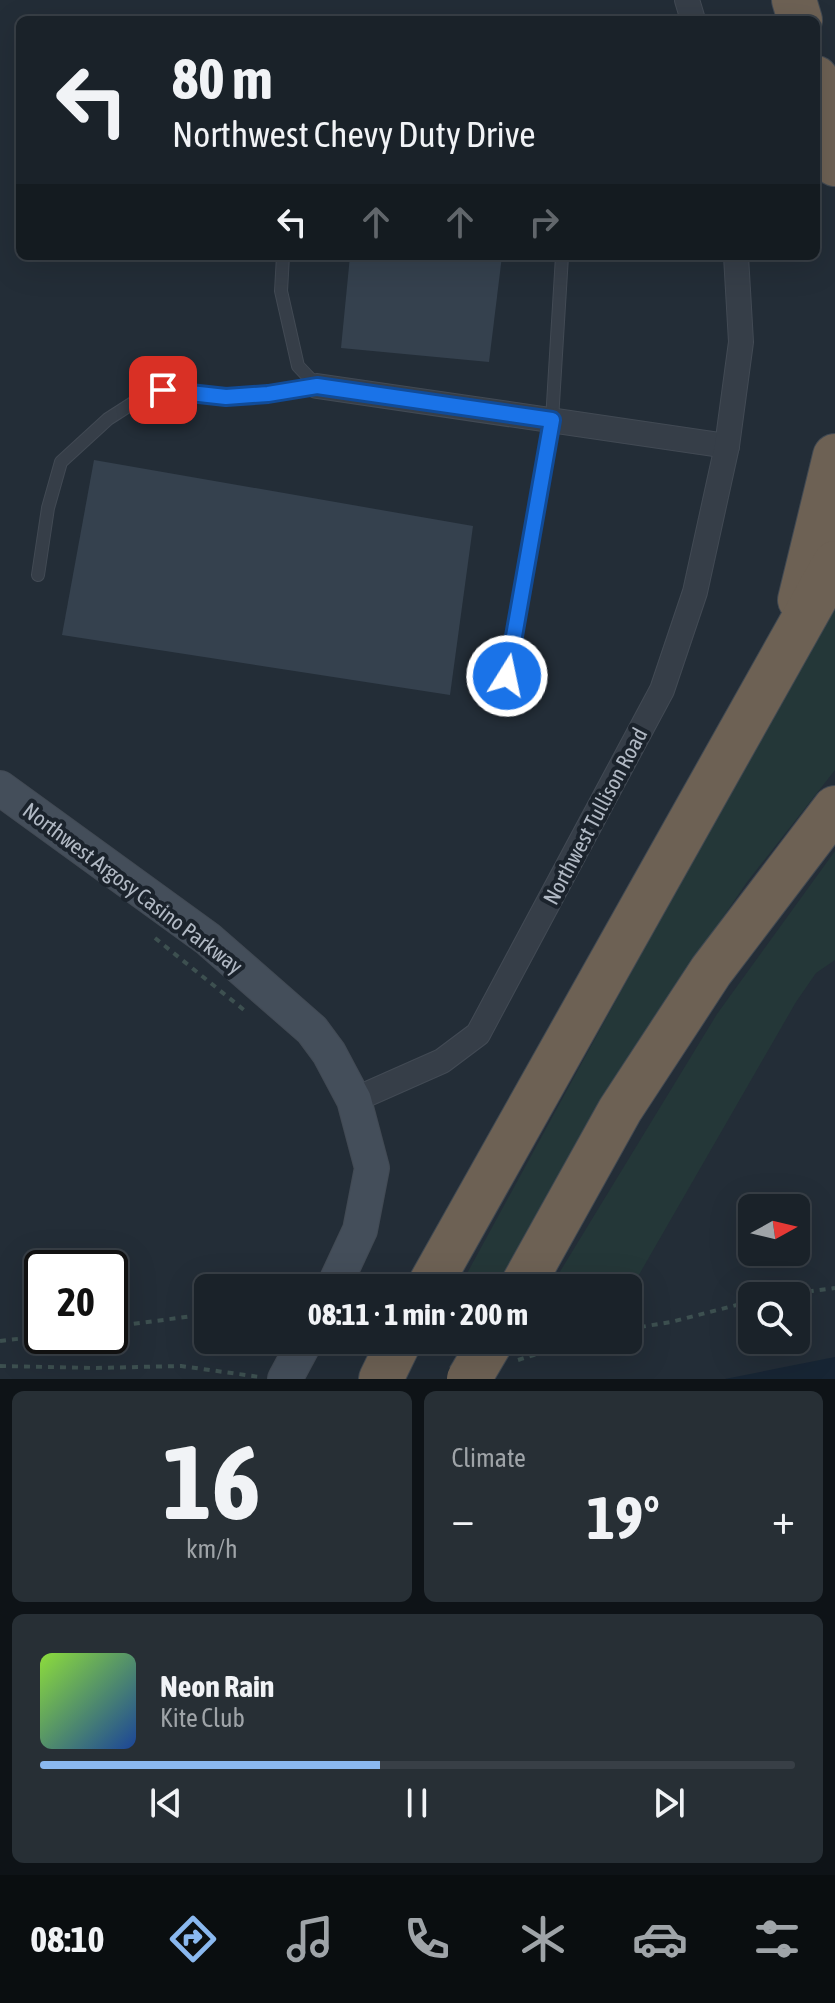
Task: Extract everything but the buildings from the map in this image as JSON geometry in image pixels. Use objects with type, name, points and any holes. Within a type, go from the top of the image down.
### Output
[{"type":"highway","points":[[820,96],[835,164]]},
{"type":"highway","points":[[792,641],[808,557],[835,456]]},
{"type":"highway","points":[[436,1274],[835,563]]},
{"type":"highway","points":[[529,1274],[620,1110],[711,971],[835,808]]},
{"type":"highway","points":[[381,1379],[393,1354]]},
{"type":"highway","points":[[469,1379],[484,1354]]},
{"type":"street","name":"Northwest Tullison Road","points":[[354,1100],[442,1061],[478,1034],[662,690],[695,592],[727,446],[741,342],[736,260]]},
{"type":"street","points":[[317,386],[727,446]]},
{"type":"street","name":"Northwest Argosy Casino Parkway","points":[[0,788],[208,939],[255,979],[312,1030],[329,1053],[354,1100]]},
{"type":"street","points":[[340,1274],[360,1230],[372,1168],[354,1100]]},
{"type":"street","points":[[275,1378],[295,1354]]},
{"type":"lane","points":[[283,260],[281,291],[298,366],[317,386]]},
{"type":"lane","points":[[503,704],[552,420],[562,260]]},
{"type":"lane","points":[[38,575],[48,508],[61,462],[108,419],[136,401],[163,390],[226,397],[317,386]]},
{"type":"path","points":[[147,931],[254,1019]]},
{"type":"path","points":[[810,1291],[835,1288]]},
{"type":"path","points":[[642,1327],[738,1305]]},
{"type":"path","points":[[128,1325],[194,1316]]},
{"type":"path","points":[[0,1341],[24,1338]]},
{"type":"path","points":[[0,1366],[181,1366],[275,1378]]},
{"type":"shaded area","points":[[835,599],[835,770],[747,882],[691,964],[503,1274],[467,1274]]},
{"type":"shaded area","points":[[835,851],[835,960],[816,973],[796,1002],[640,1273],[559,1274],[717,1014]]},
{"type":"water","points":[[835,1357],[835,1379],[725,1379]]},
{"type":"route","points":[[163,390],[226,397],[317,386],[552,420],[507,676]]}]
